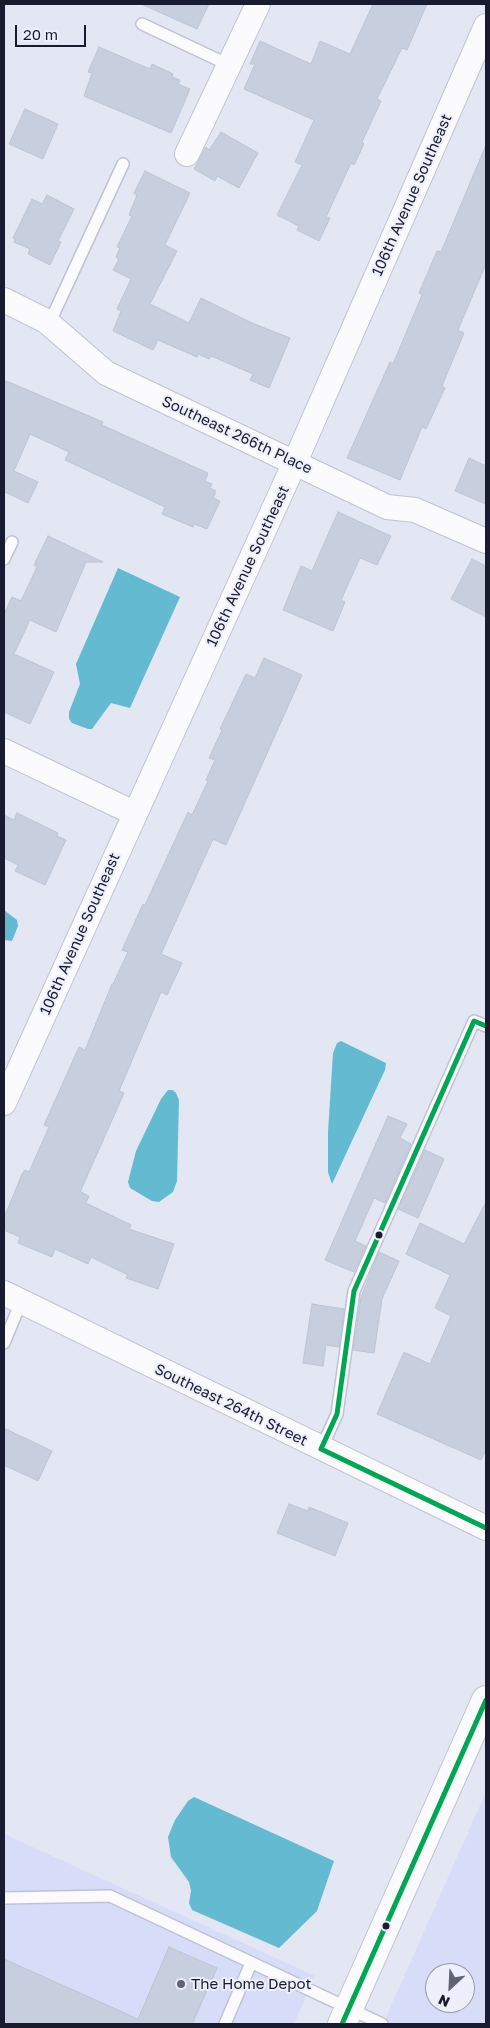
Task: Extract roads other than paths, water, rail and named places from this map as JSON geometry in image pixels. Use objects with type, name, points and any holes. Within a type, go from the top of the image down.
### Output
[{"type":"street","points":[[187,154],[258,4]]},
{"type":"street","name":"106th Avenue Southeast","points":[[4,1103],[134,813],[295,462],[486,26]]},
{"type":"street","name":"Southeast 266th Place","points":[[4,300],[49,324],[106,373],[387,507],[415,510],[486,541]]},
{"type":"street","points":[[4,751],[134,813]]},
{"type":"street","name":"Southeast 264th Street","points":[[12,1297],[486,1528]]},
{"type":"street","points":[[345,2016],[486,1700]]},
{"type":"lane","points":[[142,24],[229,65]]},
{"type":"lane","points":[[49,324],[124,164]]},
{"type":"lane","points":[[4,559],[12,542]]},
{"type":"lane","points":[[321,1449],[337,1414],[354,1291],[474,1021],[486,1026]]},
{"type":"lane","points":[[4,1343],[12,1297]]},
{"type":"lane","points":[[4,1898],[110,1896],[251,1963],[345,2016],[382,2024]]},
{"type":"lane","points":[[225,2024],[251,1963]]},
{"type":"water","points":[[118,568],[180,597],[130,708],[111,703],[92,729],[88,729],[72,723],[69,719],[69,712],[80,684],[76,664]]},
{"type":"water","points":[[4,910],[17,920],[18,926],[12,941],[4,940]]},
{"type":"water","points":[[341,1041],[386,1063],[385,1070],[332,1184],[328,1172],[328,1132],[333,1053],[337,1043]]},
{"type":"water","points":[[168,1090],[173,1090],[179,1100],[177,1181],[173,1192],[159,1202],[152,1201],[130,1188],[128,1182],[136,1151],[161,1099]]},
{"type":"water","points":[[194,1797],[334,1861],[317,1911],[279,1948],[192,1910],[189,1903],[191,1891],[189,1882],[171,1857],[168,1837],[175,1820],[188,1801]]},
{"type":"place","name":"The Home Depot","points":[[181,1984]]}]
